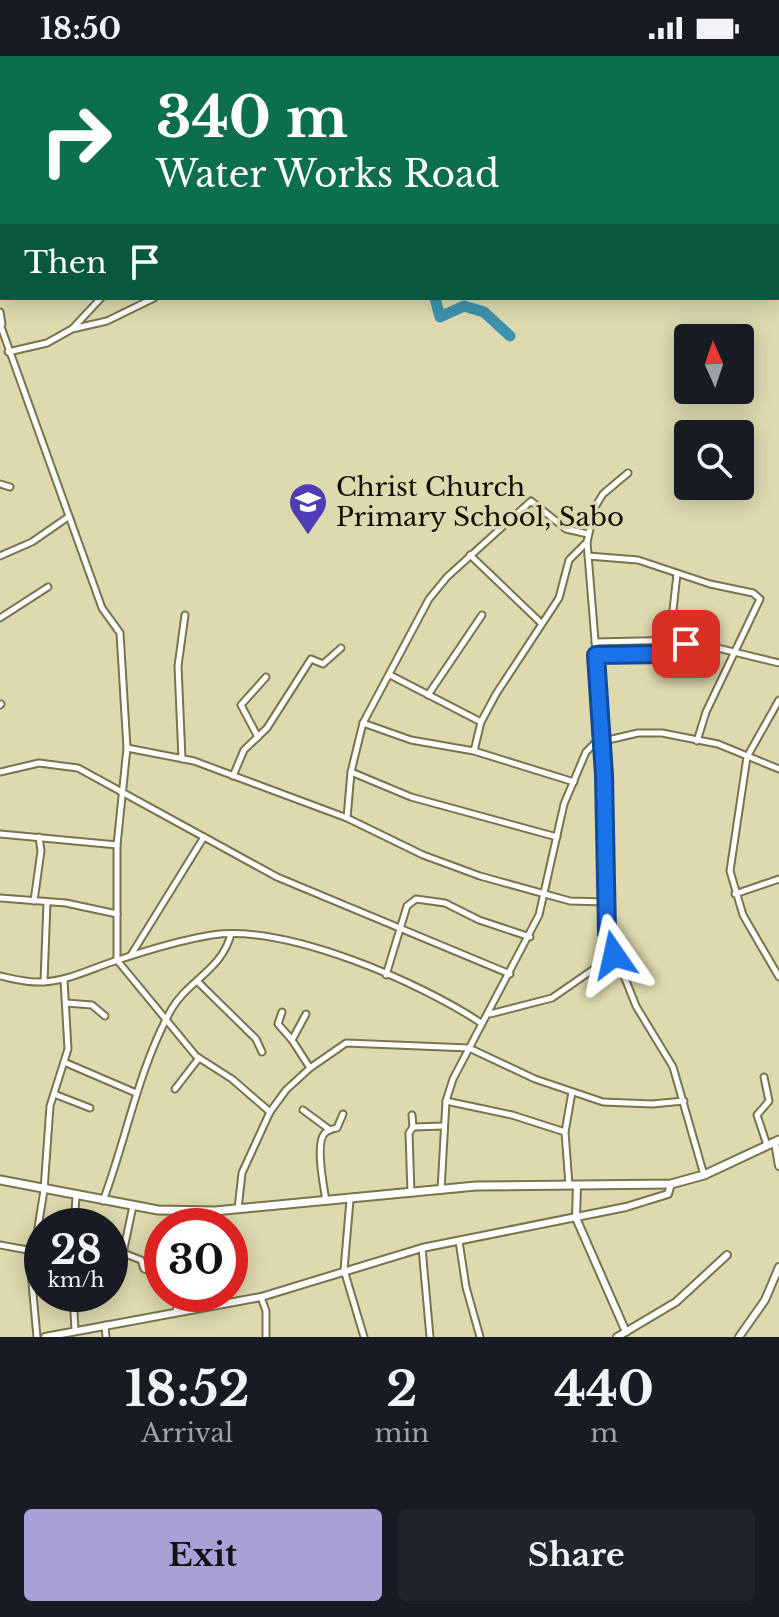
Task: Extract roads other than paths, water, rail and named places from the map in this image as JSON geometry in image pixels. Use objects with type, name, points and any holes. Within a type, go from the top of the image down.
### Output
[{"type":"main road","points":[[248,1208],[476,1186],[671,1184],[704,1175],[774,1142]]},
{"type":"main road","points":[[0,1180],[103,1202],[153,1208]]},
{"type":"street","points":[[72,329],[99,300]]},
{"type":"street","points":[[0,357],[8,352],[47,343],[72,329],[107,321],[150,300]]},
{"type":"street","points":[[0,312],[8,352]]},
{"type":"street","points":[[0,324],[102,608],[120,633],[127,748],[117,845],[117,960],[199,1058],[232,1079],[270,1112]]},
{"type":"street","points":[[628,473],[603,494],[595,507],[587,542],[603,739],[607,933],[636,1006],[673,1067],[704,1175]]},
{"type":"street","points":[[0,484],[10,487]]},
{"type":"street","points":[[347,818],[351,772],[363,723],[429,599],[470,555],[531,501],[566,529],[588,534]]},
{"type":"street","points":[[0,556],[32,542],[69,519]]},
{"type":"street","points":[[474,751],[481,722],[540,622],[559,598],[569,560],[587,542]]},
{"type":"street","points":[[470,555],[540,622]]},
{"type":"street","points":[[588,556],[638,560],[758,596],[759,602],[706,712],[697,741]]},
{"type":"street","points":[[677,574],[672,619],[685,640]]},
{"type":"street","points":[[0,618],[48,587]]},
{"type":"street","points":[[182,759],[178,666],[185,615]]},
{"type":"street","points":[[428,695],[482,615]]},
{"type":"street","points":[[595,642],[685,640],[779,663]]},
{"type":"street","points":[[596,655],[667,654],[696,642]]},
{"type":"street","points":[[233,776],[244,750],[267,728],[311,659],[323,664],[341,648]]},
{"type":"street","points":[[390,675],[481,722]]},
{"type":"street","points":[[258,737],[241,705],[266,677]]},
{"type":"street","points":[[779,700],[747,757],[730,871],[743,915],[779,977]]},
{"type":"street","points":[[363,723],[411,740],[474,751],[574,782]]},
{"type":"street","points":[[441,1191],[446,1101],[481,1023],[489,1014],[530,937],[547,892],[557,837],[586,752],[603,739],[650,733],[718,744],[779,769]]},
{"type":"street","points":[[127,748],[182,759],[233,776],[347,818],[423,855],[480,876],[547,892],[570,901],[606,902]]},
{"type":"street","points":[[0,772],[39,763],[78,768],[277,877],[510,974]]},
{"type":"street","points":[[351,772],[411,797],[557,837]]},
{"type":"street","points":[[0,834],[117,845]]},
{"type":"street","points":[[34,901],[41,851],[39,837]]},
{"type":"street","points":[[131,956],[204,837]]},
{"type":"street","points":[[735,894],[779,879]]},
{"type":"street","points":[[0,898],[47,902],[117,914]]},
{"type":"street","points":[[386,975],[407,906],[416,899],[426,899],[530,937]]},
{"type":"street","points":[[44,982],[47,902]]},
{"type":"street","points":[[103,1202],[124,1145],[146,1061],[175,1004],[221,960],[231,934]]},
{"type":"street","points":[[0,976],[44,982],[64,980],[131,956],[231,934],[286,940],[386,975],[452,1004],[481,1023]]},
{"type":"street","points":[[489,1014],[552,998],[614,955]]},
{"type":"street","points":[[41,1208],[45,1148],[69,1034],[64,980]]},
{"type":"street","points":[[198,982],[256,1039],[262,1052]]},
{"type":"street","points":[[66,1003],[92,1005],[105,1016]]},
{"type":"street","points":[[282,1012],[278,1024],[310,1068]]},
{"type":"street","points":[[292,1040],[306,1014]]},
{"type":"street","points":[[238,1208],[242,1173],[270,1112],[286,1090],[310,1068],[338,1047],[354,1042],[469,1048],[507,1067],[610,1103],[684,1101]]},
{"type":"street","points":[[175,1089],[199,1058]]},
{"type":"street","points":[[64,1062],[136,1093]]},
{"type":"street","points":[[764,1077],[769,1101],[757,1115],[774,1142],[779,1166]]},
{"type":"street","points":[[572,1092],[565,1132],[576,1218],[629,1335]]},
{"type":"street","points":[[54,1094],[90,1108]]},
{"type":"street","points":[[446,1101],[512,1115],[565,1132]]},
{"type":"street","points":[[303,1110],[330,1130]]},
{"type":"street","points":[[326,1202],[320,1144],[322,1137],[337,1128],[343,1114]]},
{"type":"street","points":[[411,1194],[409,1133],[413,1127],[412,1115]]},
{"type":"street","points":[[413,1127],[444,1126]]},
{"type":"street","points":[[248,1299],[422,1248],[576,1218],[668,1194],[671,1184]]},
{"type":"street","points":[[75,1208],[76,1197]]},
{"type":"street","points":[[350,1200],[344,1270],[364,1337]]},
{"type":"street","points":[[128,1230],[133,1206]]},
{"type":"street","points":[[459,1241],[466,1287],[480,1337]]},
{"type":"street","points":[[0,1245],[24,1249]]},
{"type":"street","points":[[422,1248],[430,1337]]},
{"type":"street","points":[[128,1255],[141,1260],[144,1269]]},
{"type":"street","points":[[617,1337],[629,1335],[676,1302],[727,1255]]},
{"type":"street","points":[[739,1337],[777,1282],[779,1267]]},
{"type":"street","points":[[261,1297],[266,1311],[266,1337]]},
{"type":"street","points":[[35,1312],[37,1337]]},
{"type":"street","points":[[74,1312],[75,1330]]},
{"type":"street","points":[[45,1337],[171,1312]]},
{"type":"street","points":[[105,1324],[106,1337]]},
{"type":"waterway","points":[[436,300],[440,317],[464,306],[484,312],[510,336]]},
{"type":"place","name":"Christ Church Primary School, Sabo","points":[[308,536]]}]
